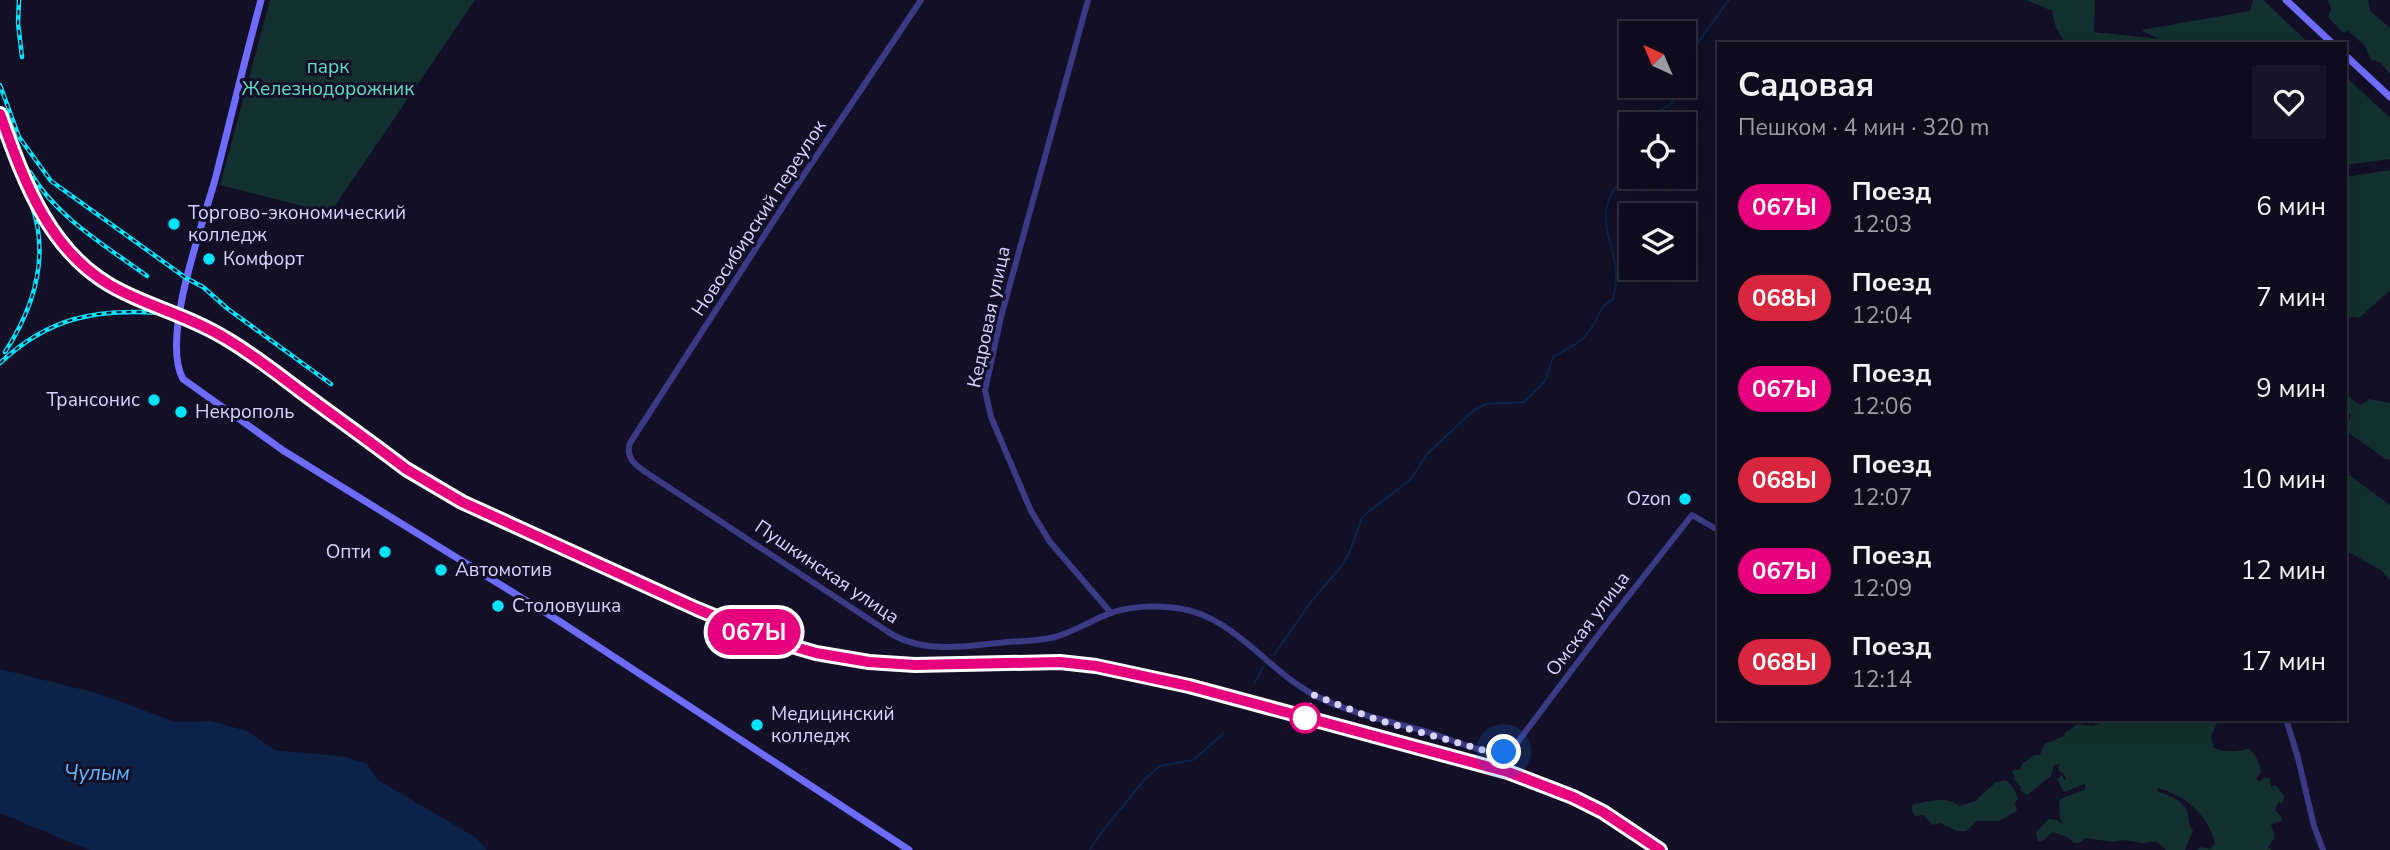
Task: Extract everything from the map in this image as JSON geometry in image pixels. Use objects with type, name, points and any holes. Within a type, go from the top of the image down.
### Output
[{"type":"main road","points":[[261,0],[186,278],[176,356],[179,372],[187,383],[284,451],[559,621],[909,850]]},
{"type":"main road","points":[[2286,0],[2331,42]]},
{"type":"main road","points":[[2347,57],[2390,97]]},
{"type":"street","name":"Новосибирский переулок","points":[[629,455],[630,443],[791,194],[921,0]]},
{"type":"street","name":"Кедровая улица","points":[[1088,0],[1001,317],[985,390],[992,417],[1031,512],[1050,542],[1111,613]]},
{"type":"street","name":"Пушкинская улица","points":[[629,455],[636,465],[647,473],[909,643],[952,647],[1038,640],[1066,633],[1111,613],[1141,607],[1194,611]]},
{"type":"street","name":"Омская улица","points":[[1194,611],[1233,633],[1278,671],[1326,700],[1375,719],[1493,753],[1509,751],[1692,515],[1717,529]]},
{"type":"street","points":[[2287,721],[2314,826],[2323,850]]},
{"type":"green space","name":"парк Железнодорожник","points":[[270,0],[475,0],[332,210],[310,208],[220,185]]},
{"type":"green space","points":[[2027,0],[2095,0],[2094,32],[2159,39],[2141,30],[2250,11],[2253,0],[2263,0],[2308,42],[2065,42],[2056,28],[2052,11]]},
{"type":"green space","points":[[2328,0],[2368,0],[2370,11],[2390,28],[2390,74],[2380,62],[2371,60],[2365,46],[2347,30],[2346,33],[2341,31],[2328,17],[2331,9]]},
{"type":"green space","points":[[2347,78],[2390,118],[2390,159],[2347,165]]},
{"type":"green space","points":[[2390,170],[2390,290],[2359,318],[2347,316],[2347,177]]},
{"type":"green space","points":[[2347,395],[2360,405],[2369,399],[2390,403],[2390,459],[2387,460],[2347,432],[2351,415],[2347,411]]},
{"type":"green space","points":[[2347,473],[2390,505],[2390,581],[2382,571],[2347,551]]},
{"type":"green space","points":[[2108,721],[2218,721],[2211,736],[2213,747],[2231,751],[2249,748],[2257,759],[2261,772],[2256,779],[2260,782],[2263,778],[2270,778],[2271,787],[2275,785],[2284,795],[2283,803],[2278,803],[2275,810],[2282,821],[2271,826],[2274,837],[2268,847],[2272,850],[2198,850],[2200,847],[2210,849],[2215,844],[2208,825],[2195,808],[2178,796],[2159,788],[2156,791],[2176,799],[2187,810],[2189,824],[2193,830],[2185,850],[2166,850],[2156,841],[2113,842],[2086,838],[2074,843],[2053,832],[2038,841],[2036,833],[2048,819],[2057,820],[2064,825],[2060,819],[2059,800],[2085,789],[2085,784],[2064,792],[2057,779],[2062,775],[2064,780],[2066,779],[2058,770],[2060,764],[2054,765],[2051,776],[2027,795],[2020,790],[2021,787],[2013,779],[2015,776],[2012,772],[2019,770],[2023,763],[2034,755],[2040,755],[2044,744],[2064,736],[2078,724],[2092,726]]},
{"type":"green space","points":[[2005,780],[2016,793],[2017,811],[1999,821],[1977,821],[1966,831],[1957,831],[1940,823],[1932,825],[1924,815],[1915,816],[1911,808],[1914,804],[1938,800],[1960,806],[1975,801],[1996,782]]},
{"type":"water","name":"Чулым","points":[[0,669],[96,693],[176,722],[211,721],[247,731],[275,750],[347,757],[367,764],[378,780],[475,837],[487,850],[89,850],[0,813]]},
{"type":"waterway","points":[[1696,45],[1729,0]]},
{"type":"waterway","points":[[1658,112],[1671,104],[1674,98]]},
{"type":"waterway","points":[[1274,655],[1310,603],[1343,564],[1362,517],[1411,479],[1427,454],[1473,411],[1486,404],[1524,402],[1545,381],[1553,357],[1582,339],[1602,309],[1613,299],[1615,264],[1606,218],[1608,203],[1619,184]]},
{"type":"waterway","points":[[1254,684],[1263,667]]},
{"type":"waterway","points":[[1090,850],[1145,779],[1160,766],[1193,760],[1224,733]]},
{"type":"railway","points":[[19,0],[18,23],[22,57]]},
{"type":"railway","points":[[0,85],[19,137],[51,181],[186,278],[203,287],[228,309],[331,384]]},
{"type":"railway","points":[[0,114],[31,192],[44,216],[59,239],[98,277],[123,292],[204,326],[230,340],[406,469],[462,502],[697,609],[775,641],[816,653],[869,662],[915,665],[1060,662],[1096,666],[1189,686],[1508,772],[1573,797],[1603,812],[1660,850]]},
{"type":"railway","points":[[30,172],[53,203],[68,217],[147,276]]},
{"type":"railway","points":[[5,352],[23,319],[36,283],[39,246],[33,209]]},
{"type":"railway","points":[[0,363],[36,336],[74,319],[115,312],[160,313]]},
{"type":"train","name":"067Ы","points":[[0,114],[19,166],[50,229],[69,254],[96,277],[144,302],[195,321],[230,340],[406,469],[462,502],[697,609],[775,641],[816,653],[869,662],[915,665],[1060,662],[1096,666],[1189,686],[1508,772],[1573,797],[1603,812],[1660,850]]},
{"type":"place","name":"Торгово-экономический колледж","points":[[174,224]]},
{"type":"place","name":"Комфорт","points":[[209,259]]},
{"type":"place","name":"Трансонис","points":[[154,400]]},
{"type":"place","name":"Некрополь","points":[[181,412]]},
{"type":"place","name":"Ozon","points":[[1685,499]]},
{"type":"place","name":"Опти","points":[[385,552]]},
{"type":"place","name":"Автомотив","points":[[441,570]]},
{"type":"place","name":"Столовушка","points":[[498,606]]},
{"type":"place","name":"Медицинский колледж","points":[[757,725]]},
{"type":"route","points":[[1305,718],[1314,695],[1375,719],[1493,753],[1504,752]]}]
